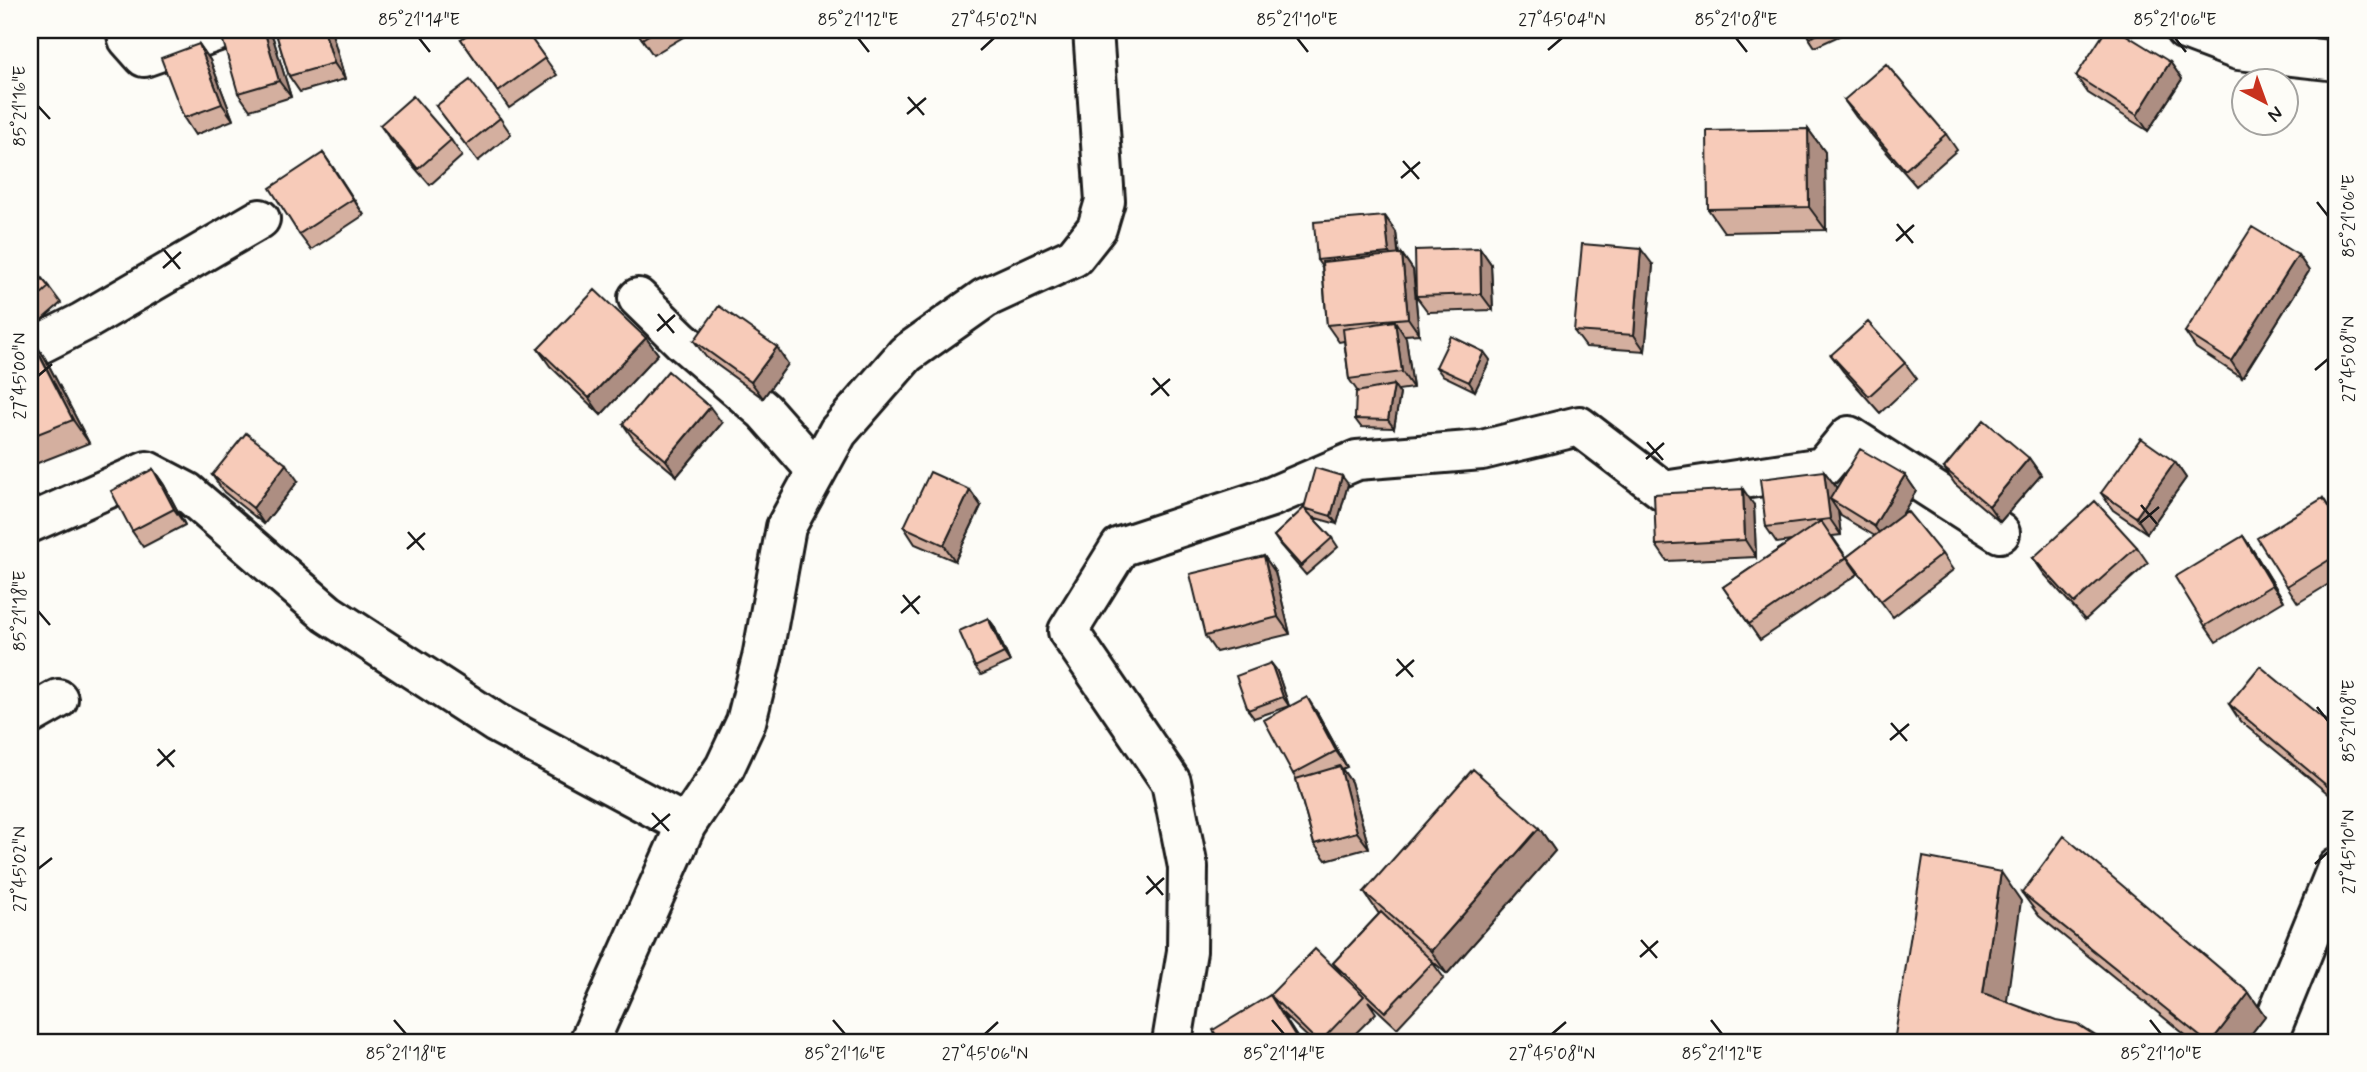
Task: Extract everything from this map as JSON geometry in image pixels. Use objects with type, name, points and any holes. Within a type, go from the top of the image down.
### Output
[{"type":"street","points":[[126,30],[128,39],[144,57],[221,30]]},
{"type":"street","points":[[589,1042],[686,825],[726,767],[747,722],[762,658],[786,527],[838,432],[906,354],[985,298],[1074,257],[1097,228],[1105,201],[1093,30]]},
{"type":"street","points":[[2185,30],[2238,50],[2337,61]]},
{"type":"street","points":[[30,349],[83,322],[260,219]]},
{"type":"street","points":[[638,298],[681,340],[764,411],[816,470]]},
{"type":"street","points":[[1172,1042],[1187,951],[1188,867],[1171,782],[1068,631],[1120,547],[1271,497],[1357,460],[1482,450],[1579,426],[1664,491],[1823,467],[1849,436],[2000,533]]},
{"type":"street","points":[[30,523],[147,471],[187,492],[328,614],[496,723],[686,825]]},
{"type":"street","points":[[2266,1042],[2337,868]]},
{"type":"building","points":[[235,30],[264,30],[279,81],[238,93],[221,34]]},
{"type":"building","points":[[275,30],[324,30],[334,63],[289,76]]},
{"type":"building","points":[[475,30],[525,30],[545,58],[498,92],[461,39]]},
{"type":"building","points":[[636,30],[657,30],[642,39]]},
{"type":"building","points":[[1805,30],[1828,30],[1809,38]]},
{"type":"building","points":[[2106,30],[2118,30],[2170,62],[2137,115],[2076,76]]},
{"type":"building","points":[[199,44],[222,104],[184,118],[161,58]]},
{"type":"building","points":[[1886,64],[1946,134],[1905,170],[1844,100]]},
{"type":"building","points":[[470,80],[500,118],[466,145],[436,106]]},
{"type":"building","points":[[413,96],[451,140],[418,169],[380,125]]},
{"type":"building","points":[[1808,129],[1809,207],[1708,209],[1707,131]]},
{"type":"building","points":[[323,153],[353,199],[299,234],[270,188]]},
{"type":"building","points":[[1385,216],[1389,253],[1317,260],[1314,222]]},
{"type":"building","points":[[2252,227],[2298,255],[2231,361],[2185,332]]},
{"type":"building","points":[[1582,244],[1641,249],[1634,335],[1574,331]]},
{"type":"building","points":[[1480,248],[1481,294],[1416,296],[1415,250]]},
{"type":"building","points":[[1402,254],[1408,318],[1327,325],[1322,262]]},
{"type":"building","points":[[30,264],[49,287],[30,304]]},
{"type":"building","points":[[595,290],[646,338],[589,398],[538,349]]},
{"type":"building","points":[[719,306],[777,347],[751,382],[694,341]]},
{"type":"building","points":[[1395,321],[1402,372],[1349,379],[1343,329]]},
{"type":"building","points":[[1868,322],[1905,363],[1869,396],[1831,355]]},
{"type":"building","points":[[1451,336],[1484,352],[1469,382],[1436,367]]},
{"type":"building","points":[[30,337],[73,420],[30,437]]},
{"type":"building","points":[[668,371],[710,407],[666,460],[623,424]]},
{"type":"building","points":[[1394,385],[1388,420],[1355,419],[1356,392]]},
{"type":"building","points":[[1984,420],[2029,458],[1989,506],[1944,468]]},
{"type":"building","points":[[246,433],[286,464],[253,508],[212,475]]},
{"type":"building","points":[[2141,438],[2175,462],[2136,517],[2101,493]]},
{"type":"building","points":[[1860,449],[1905,475],[1874,526],[1830,499]]},
{"type":"building","points":[[1315,468],[1342,476],[1331,516],[1304,508]]},
{"type":"building","points":[[153,469],[174,509],[132,531],[111,491]]},
{"type":"building","points":[[1824,471],[1830,519],[1766,527],[1760,479]]},
{"type":"building","points":[[930,472],[970,490],[944,545],[904,527]]},
{"type":"building","points":[[1743,489],[1745,540],[1656,545],[1654,494]]},
{"type":"building","points":[[2323,498],[2337,522],[2337,555],[2287,586],[2257,538]]},
{"type":"building","points":[[2095,501],[2137,547],[2074,603],[2033,558]]},
{"type":"building","points":[[1304,508],[1332,538],[1301,566],[1274,536]]},
{"type":"building","points":[[1907,511],[1942,554],[1881,601],[1847,557]]},
{"type":"building","points":[[1821,521],[1846,558],[1749,624],[1723,587]]},
{"type":"building","points":[[2243,536],[2272,585],[2205,626],[2175,577]]},
{"type":"building","points":[[1264,556],[1278,617],[1205,636],[1190,574]]},
{"type":"building","points":[[988,618],[1004,653],[975,667],[959,631]]},
{"type":"building","points":[[1271,663],[1283,697],[1248,710],[1236,676]]},
{"type":"building","points":[[2260,666],[2337,730],[2337,783],[2332,790],[2229,704]]},
{"type":"building","points":[[1307,697],[1336,751],[1293,774],[1264,720]]},
{"type":"building","points":[[1340,766],[1357,832],[1314,844],[1296,779]]},
{"type":"building","points":[[1473,769],[1539,828],[1431,951],[1364,892]]},
{"type":"building","points":[[2064,836],[2249,993],[2211,1042],[2207,1042],[2022,893]]},
{"type":"building","points":[[1923,857],[2001,872],[1983,993],[2056,1020],[2077,1024],[2105,1042],[1894,1042]]},
{"type":"building","points":[[1381,912],[1433,962],[1385,1012],[1333,963]]},
{"type":"building","points":[[1315,949],[1364,996],[1318,1042],[1270,995]]},
{"type":"building","points":[[1270,995],[1299,1042],[1220,1042],[1213,1030]]}]
